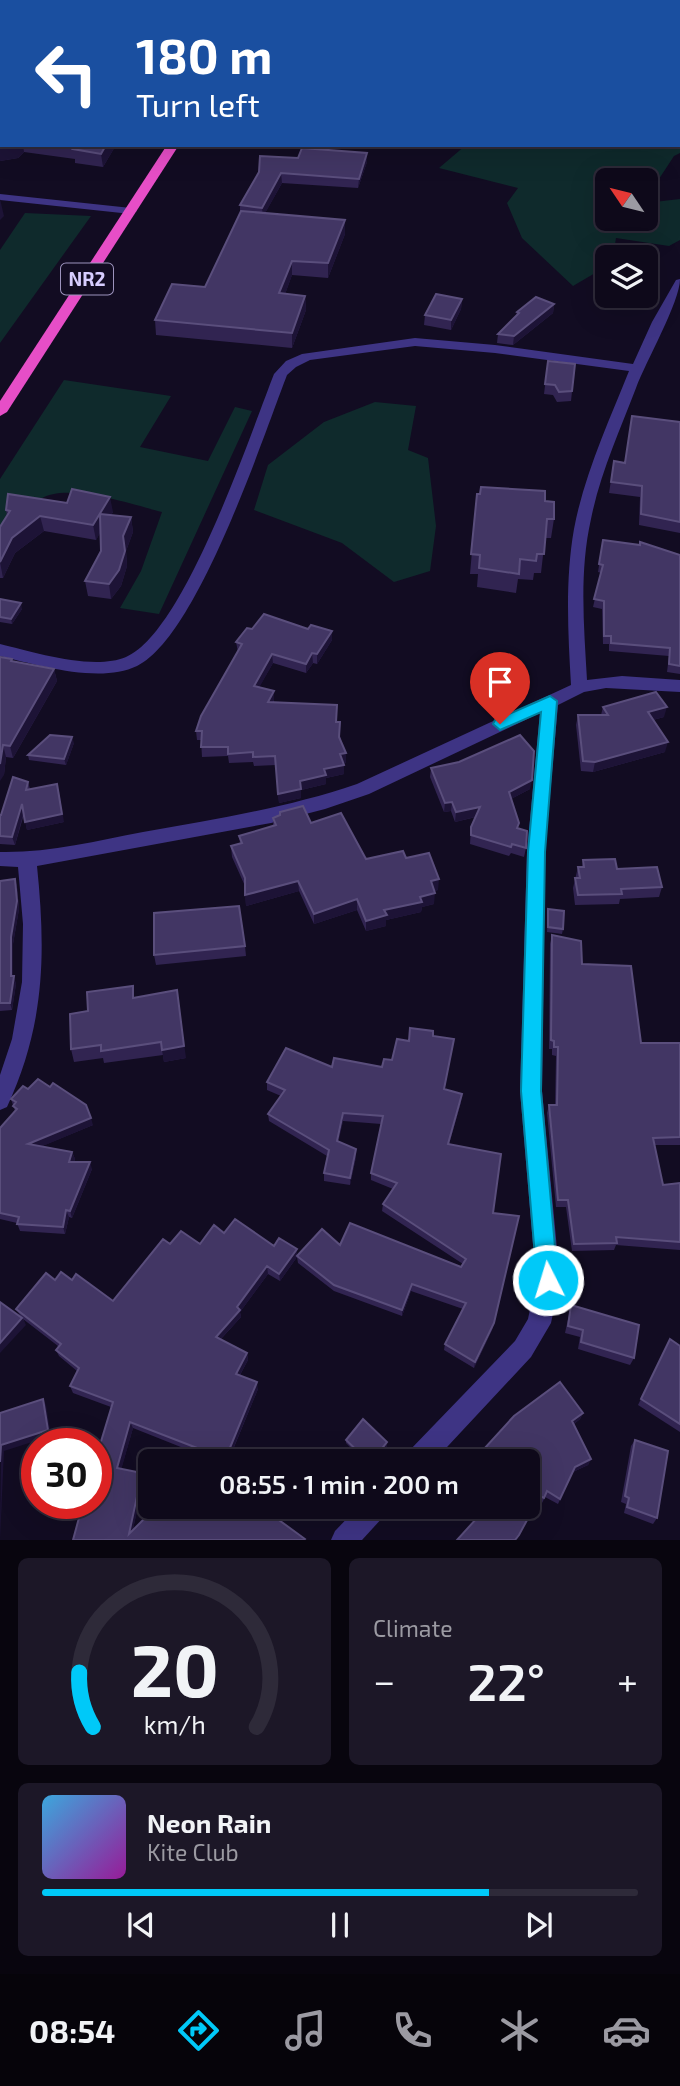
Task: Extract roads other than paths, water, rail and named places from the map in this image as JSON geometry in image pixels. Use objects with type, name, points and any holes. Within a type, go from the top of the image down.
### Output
[{"type":"highway","name":"NR2","points":[[0,412],[172,147]]},
{"type":"street","points":[[0,197],[131,211]]},
{"type":"street","points":[[579,685],[575,595],[581,528],[636,368],[680,283]]},
{"type":"street","points":[[0,650],[59,664],[102,665],[133,662],[154,645],[171,625],[188,595],[226,511],[281,374],[297,360],[415,342],[495,349],[636,368]]},
{"type":"street","points":[[0,859],[27,860],[271,816],[325,802],[363,789],[579,685],[634,681],[680,686]]},
{"type":"street","points":[[428,1449],[531,1339],[542,1313],[548,1280],[531,1091],[536,852],[550,701]]},
{"type":"street","points":[[0,1100],[14,1070],[30,1011],[35,975],[35,933],[27,860]]},
{"type":"street","points":[[344,1540],[364,1519]]}]
